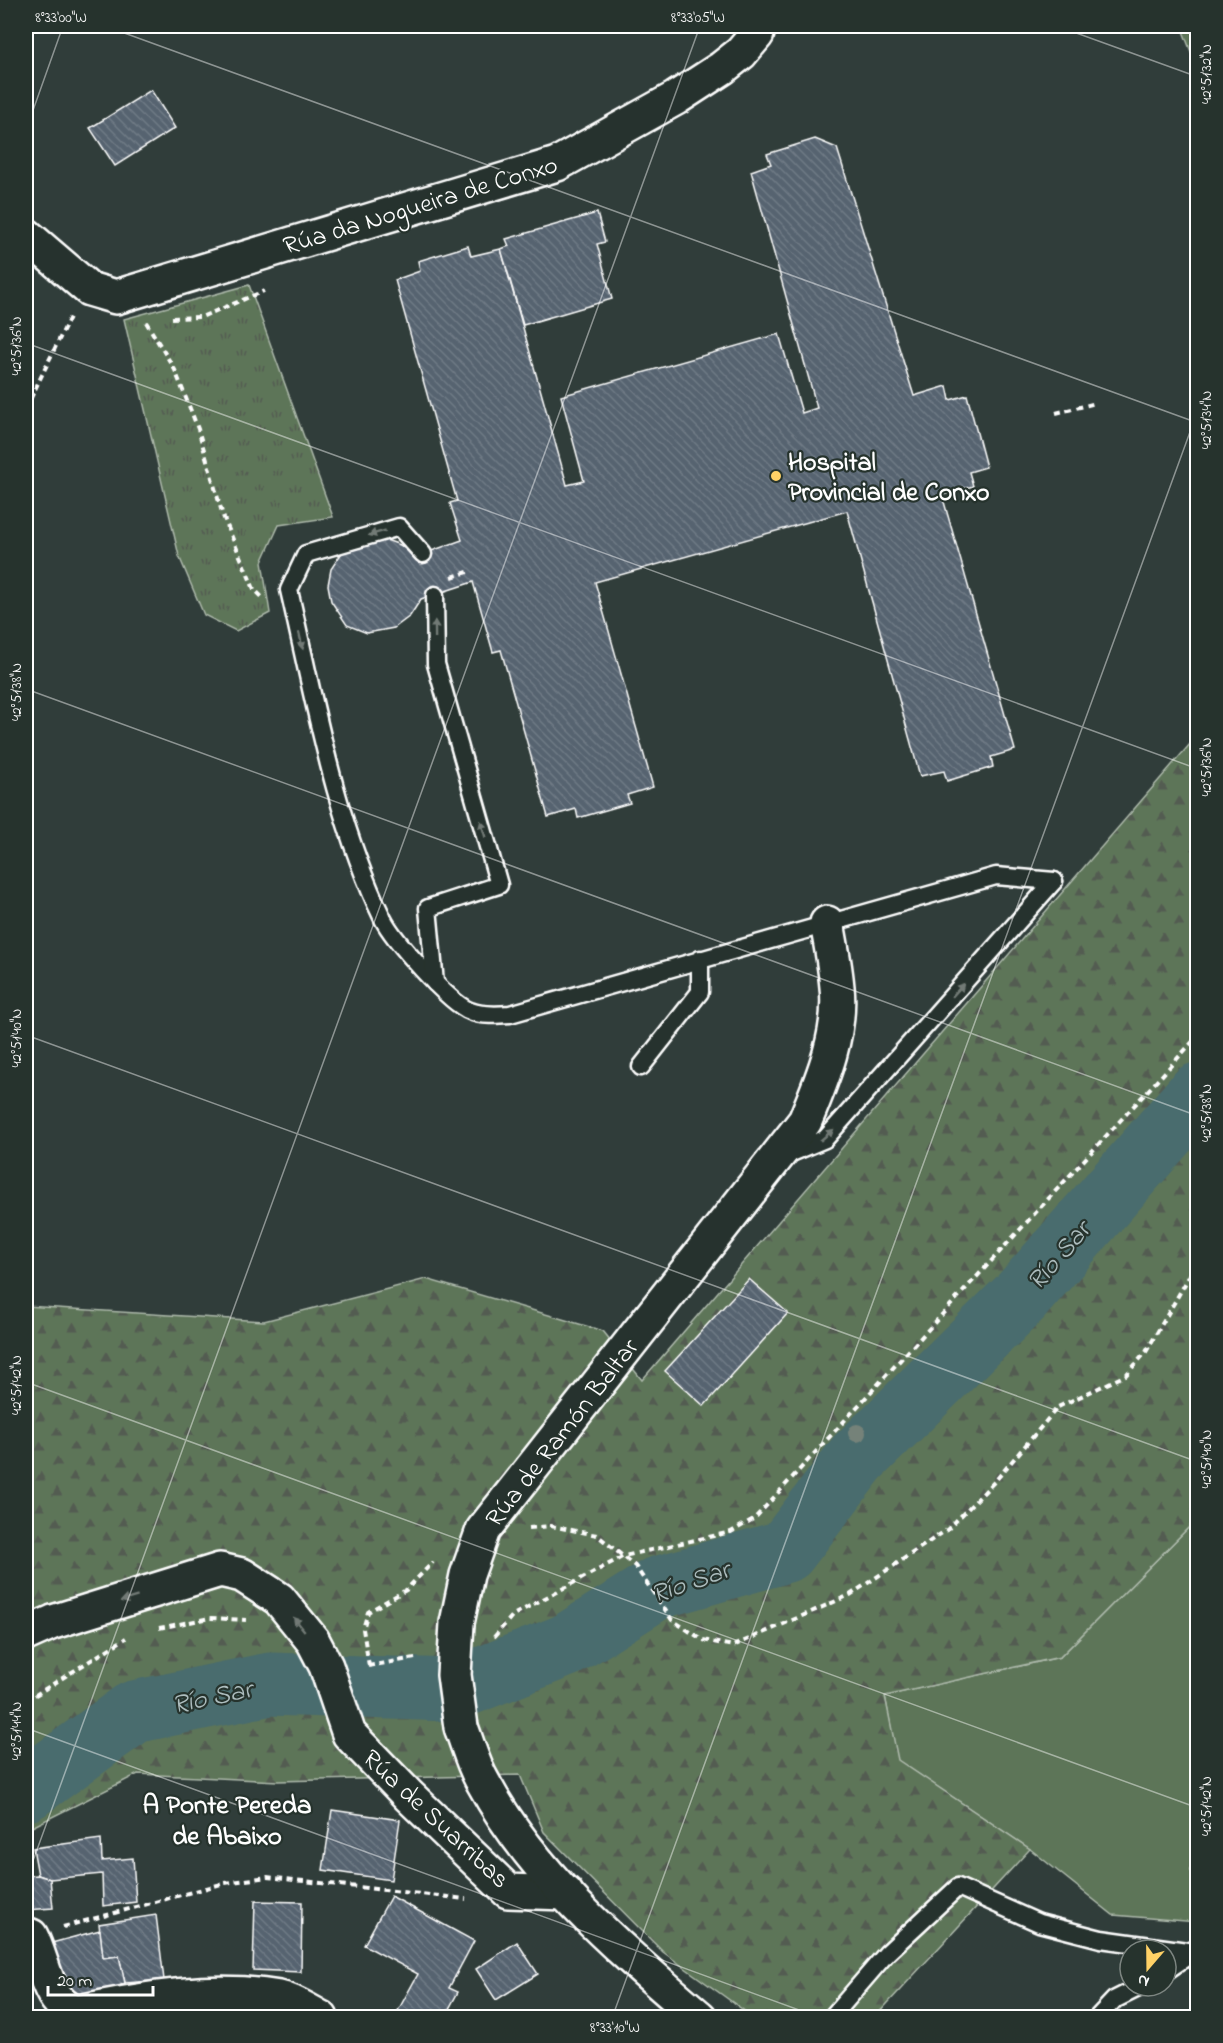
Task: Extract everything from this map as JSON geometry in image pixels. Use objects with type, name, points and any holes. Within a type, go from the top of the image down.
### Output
[{"type":"street","name":"Rúa da Nogueira de Conxo","points":[[102,293],[557,164],[676,98],[722,68],[741,53],[757,34],[758,26]]},
{"type":"street","points":[[26,235],[102,293]]},
{"type":"street","name":"Rúa de Ramón Baltar","points":[[700,2018],[635,1962],[566,1893],[523,1846],[499,1810],[481,1780],[460,1727],[454,1675],[457,1623],[467,1575],[483,1530],[805,1121],[830,1053],[837,1018],[838,989],[827,922]]},
{"type":"street","points":[[26,1634],[53,1622],[220,1570],[242,1575],[279,1599],[313,1641],[327,1671]]},
{"type":"street","name":"Rúa de Suarribas","points":[[327,1671],[349,1734],[409,1797],[508,1891],[566,1893]]},
{"type":"street","points":[[28,1935],[56,2000],[69,2011],[78,2012],[148,1998],[245,1995],[281,1999],[321,2018]]},
{"type":"lane","points":[[423,554],[399,527],[306,554],[289,590],[348,830],[384,921],[435,983],[453,1001],[470,1011],[494,1016],[510,1014],[700,958],[996,876],[1054,881],[825,1139],[775,1160]]},
{"type":"lane","points":[[435,595],[436,664],[499,885],[428,908],[435,983]]},
{"type":"lane","points":[[641,1067],[700,992],[700,958]]},
{"type":"lane","points":[[831,2018],[887,1953],[958,1887],[1039,1923],[1101,1939],[1196,1953]]},
{"type":"lane","points":[[1178,1964],[1196,1953]]},
{"type":"lane","points":[[1097,2018],[1118,1998]]},
{"type":"path","points":[[26,408],[64,327],[82,305],[102,293]]},
{"type":"path","points":[[145,320],[175,370],[198,429],[223,516],[254,589],[268,604],[289,590]]},
{"type":"path","points":[[1056,413],[1096,403]]},
{"type":"path","points":[[445,579],[471,571]]},
{"type":"path","points":[[494,1637],[513,1615],[624,1556],[731,1532],[761,1513],[1197,1036]]},
{"type":"path","points":[[483,1530],[551,1526],[597,1535],[635,1566],[672,1620],[703,1640],[733,1646],[850,1595],[948,1529],[996,1480],[1058,1407],[1126,1375],[1146,1352],[1197,1261]]},
{"type":"path","points":[[369,1666],[363,1629],[368,1612],[406,1590],[422,1576],[436,1558]]},
{"type":"path","points":[[155,1629],[210,1618],[298,1623]]},
{"type":"path","points":[[26,1701],[133,1633]]},
{"type":"path","points":[[327,1671],[415,1658]]},
{"type":"path","points":[[28,1935],[225,1883],[267,1877],[490,1902],[508,1891]]},
{"type":"green space","points":[[1181,26],[1197,26],[1197,67]]},
{"type":"green space","points":[[249,285],[333,517],[279,525],[262,562],[270,613],[236,631],[204,615],[179,556],[124,319]]},
{"type":"green space","points":[[1197,736],[1197,1519],[1060,1657],[885,1696],[898,1760],[1030,1849],[875,2017],[753,2017],[663,1952],[544,1832],[520,1775],[278,1781],[138,1774],[26,1830],[26,1306],[264,1321],[426,1279],[603,1331],[642,1380]]},
{"type":"green space","points":[[1197,1519],[1197,1922],[1113,1915],[1030,1849],[897,1760],[885,1696],[1060,1657]]},
{"type":"building","points":[[151,90],[175,128],[115,166],[90,128]]},
{"type":"building","name":"Hospital Provincial de Conxo","points":[[815,139],[837,148],[914,396],[947,386],[950,400],[967,395],[986,467],[969,472],[973,486],[942,495],[1015,750],[991,757],[993,767],[947,781],[944,771],[920,776],[847,511],[595,582],[653,787],[627,795],[630,803],[578,818],[576,809],[548,817],[501,650],[493,652],[473,582],[421,599],[410,616],[394,628],[367,633],[347,625],[331,601],[328,585],[331,569],[343,551],[381,538],[400,545],[415,557],[462,540],[450,503],[457,501],[395,280],[420,271],[418,261],[468,246],[471,256],[501,249],[567,485],[584,481],[561,396],[779,334],[802,413],[817,408],[751,171],[771,164],[767,154]]},
{"type":"building","points":[[597,213],[605,242],[597,244],[612,299],[523,325],[501,249],[509,246],[506,239]]},
{"type":"building","points":[[749,1279],[788,1313],[704,1406],[665,1371]]},
{"type":"building","points":[[332,1810],[400,1820],[391,1880],[323,1870]]},
{"type":"building","points":[[1198,1832],[1198,1873],[1190,1871]]},
{"type":"building","points":[[101,1839],[102,1861],[133,1858],[136,1902],[103,1906],[102,1874],[50,1879],[38,1875],[33,1848]]},
{"type":"building","points":[[38,1875],[50,1879],[53,1908],[26,1910],[26,1876]]},
{"type":"building","points":[[391,1896],[474,1941],[449,1988],[458,1992],[444,2018],[394,2018],[418,1974],[364,1945]]},
{"type":"building","points":[[255,1901],[302,1902],[301,1972],[253,1970]]},
{"type":"building","points":[[156,1915],[164,1980],[125,1983],[119,1956],[103,1958],[99,1924]]},
{"type":"building","points":[[100,1930],[103,1958],[119,1956],[125,1983],[99,1997],[68,2003],[48,1944]]},
{"type":"building","points":[[517,1942],[538,1974],[496,2000],[476,1969]]},
{"type":"waterway","name":"Río Sar","points":[[26,1790],[134,1712],[270,1684],[453,1690],[567,1645],[657,1588],[786,1551],[857,1458],[1020,1298],[1198,1094]]},
{"type":"place","name":"Hospital Provincial de Conxo","points":[[776,476]]},
{"type":"district","name":"A Ponte Pereda de Abaixo","points":[[227,1820]]}]
